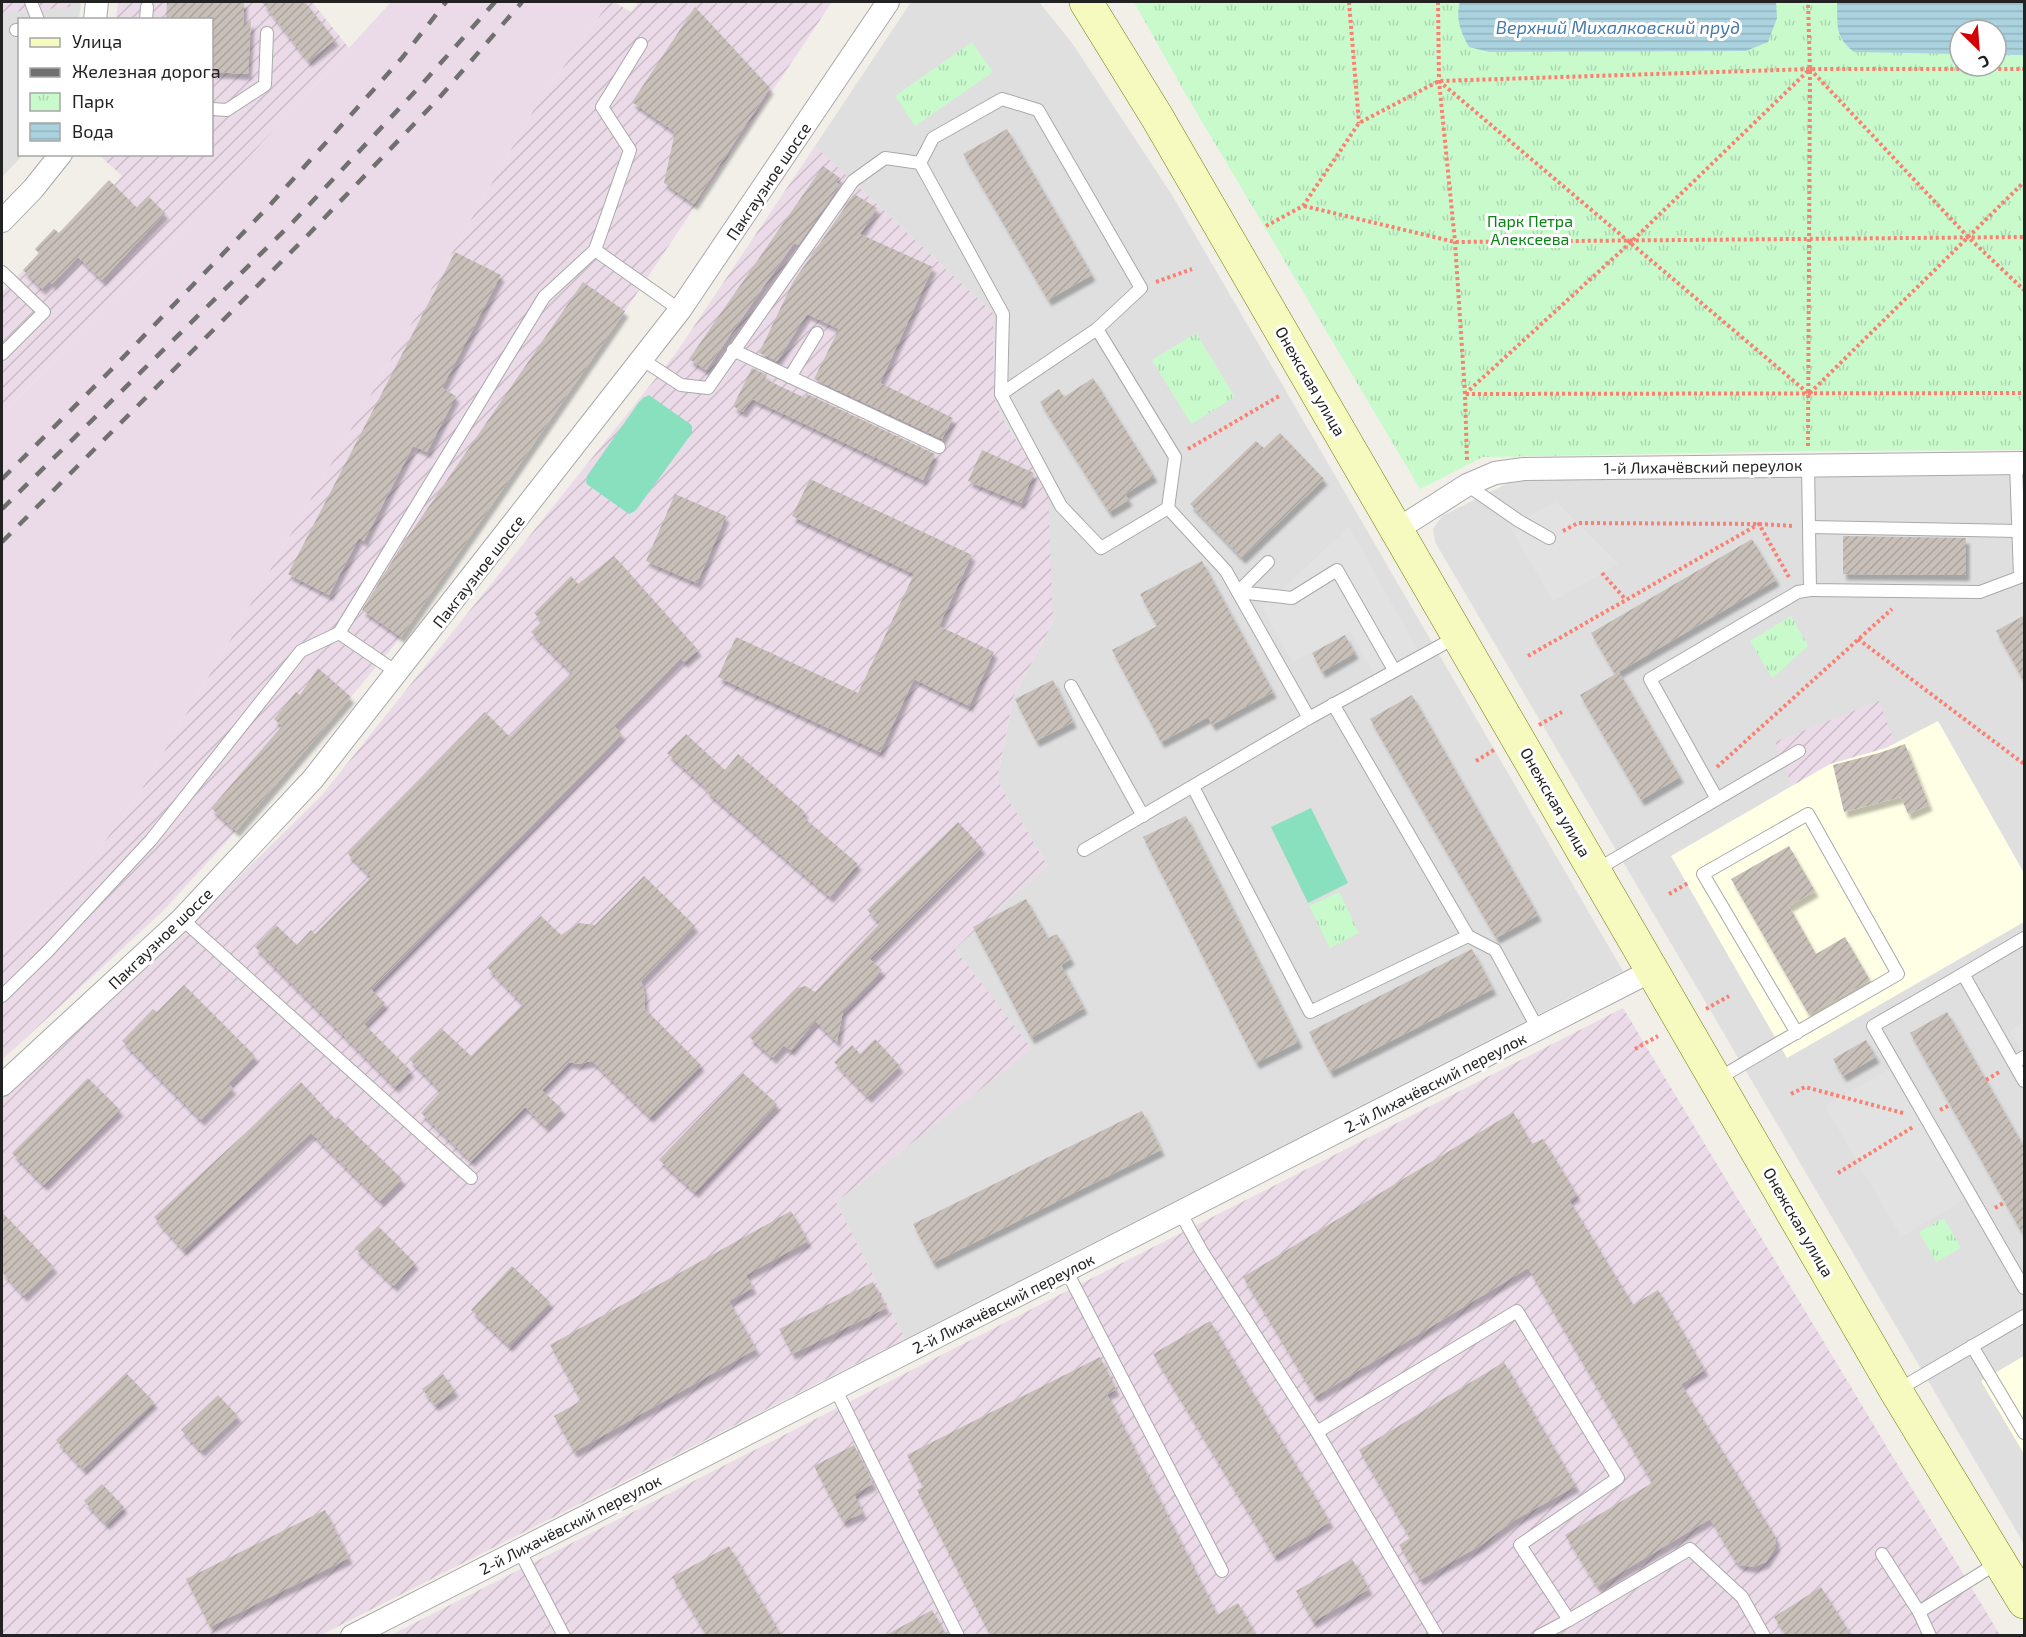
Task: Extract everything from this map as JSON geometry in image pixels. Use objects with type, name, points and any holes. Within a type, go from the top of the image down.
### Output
[{"type":"main road","name":"Онежская улица","points":[[1086,2],[1147,100],[1398,530],[1896,1390],[2025,1602]]},
{"type":"street","points":[[95,18],[97,2]]},
{"type":"street","name":"Пакгаузное шоссе","points":[[2,1085],[182,919],[313,779],[643,360],[680,310],[888,2]]},
{"type":"street","points":[[2,221],[33,189],[59,156]]},
{"type":"street","name":"1-й Лихачёвский переулок","points":[[1398,530],[1467,485],[1495,473],[1524,469],[2020,463]]},
{"type":"street","name":"2-й Лихачёвский переулок","points":[[352,1635],[1653,970]]},
{"type":"lane","points":[[31,2],[37,18]]},
{"type":"lane","points":[[213,109],[226,110],[265,85],[267,33]]},
{"type":"lane","points":[[2,996],[48,951],[152,840],[301,651],[339,633],[544,297],[595,250],[630,150],[602,107],[641,44]]},
{"type":"lane","points":[[921,163],[933,138],[1002,99],[1038,110],[1141,288],[1097,329],[1001,394]]},
{"type":"lane","points":[[643,360],[681,385],[708,388],[853,181],[885,158],[921,163]]},
{"type":"lane","points":[[921,163],[1003,314],[1001,394],[1061,506],[1101,548],[1168,508]]},
{"type":"lane","points":[[595,250],[680,310]]},
{"type":"lane","points":[[2,272],[44,312],[2,354]]},
{"type":"lane","points":[[1097,329],[1175,457],[1168,508],[1226,572],[1310,718]]},
{"type":"lane","points":[[790,377],[817,333]]},
{"type":"lane","points":[[733,350],[939,447]]},
{"type":"lane","points":[[1717,799],[1650,679],[1804,591],[1980,592],[2022,578],[2018,531],[2020,463]]},
{"type":"lane","points":[[1804,591],[1809,527],[1808,464]]},
{"type":"lane","points":[[1467,485],[1549,538]]},
{"type":"lane","points":[[1809,527],[2018,531]]},
{"type":"lane","points":[[1238,592],[1268,562]]},
{"type":"lane","points":[[1238,592],[1292,598],[1337,570],[1394,670]]},
{"type":"lane","points":[[339,633],[398,673]]},
{"type":"lane","points":[[1084,850],[1333,704],[1459,635]]},
{"type":"lane","points":[[1071,686],[1143,816]]},
{"type":"lane","points":[[1333,704],[1468,936],[1495,950],[1538,1029]]},
{"type":"lane","points":[[1596,870],[1799,751]]},
{"type":"lane","points":[[1193,788],[1310,1012],[1468,936]]},
{"type":"lane","points":[[1717,1080],[1898,974],[1808,814],[1703,874],[1797,1033]]},
{"type":"lane","points":[[182,919],[471,1178]]},
{"type":"lane","points":[[2025,938],[1873,1026],[2025,1288]]},
{"type":"lane","points":[[1963,974],[2019,1060],[2025,1081]]},
{"type":"lane","points":[[1180,1212],[1201,1250],[1317,1432],[1437,1635]]},
{"type":"lane","points":[[1066,1270],[1222,1572]]},
{"type":"lane","points":[[1317,1432],[1517,1311],[1618,1478],[1520,1545],[1569,1620]]},
{"type":"lane","points":[[1896,1390],[2025,1316]]},
{"type":"lane","points":[[1972,1346],[2025,1433]]},
{"type":"lane","points":[[835,1388],[958,1635]]},
{"type":"lane","points":[[1539,1635],[1569,1620],[1690,1549],[1742,1597],[1764,1635]]},
{"type":"lane","points":[[519,1550],[564,1635]]},
{"type":"lane","points":[[1882,1554],[1930,1635]]},
{"type":"lane","points":[[1918,1612],[2000,1562]]},
{"type":"path","points":[[1349,2],[1359,123]]},
{"type":"path","points":[[1438,2],[1439,81],[1455,242],[1465,394],[1467,485]]},
{"type":"path","points":[[1808,2],[1810,69],[1808,464]]},
{"type":"path","points":[[1810,69],[1969,238],[2025,290]]},
{"type":"path","points":[[1465,394],[1631,242],[1810,69]]},
{"type":"path","points":[[1266,226],[1303,206],[1359,123],[1439,81],[1810,69],[2025,69]]},
{"type":"path","points":[[1439,81],[1809,394]]},
{"type":"path","points":[[1809,394],[2025,182]]},
{"type":"path","points":[[1303,206],[1455,242],[2025,237]]},
{"type":"path","points":[[1141,288],[1192,269]]},
{"type":"path","points":[[1465,394],[2025,393]]},
{"type":"path","points":[[1175,457],[1281,395]]},
{"type":"path","points":[[1578,523],[1759,524],[1809,527]]},
{"type":"path","points":[[1759,524],[1804,591]]},
{"type":"path","points":[[1528,656],[1759,524]]},
{"type":"path","points":[[1602,573],[1626,600]]},
{"type":"path","points":[[1706,778],[1910,592]]},
{"type":"path","points":[[1858,639],[2025,764]]},
{"type":"path","points":[[1534,728],[1562,712]]},
{"type":"path","points":[[1476,761],[1495,750]]},
{"type":"path","points":[[1791,1094],[1805,1087],[1927,1119]]},
{"type":"path","points":[[1838,1173],[1950,1105]]},
{"type":"shaded area","points":[[2,2],[81,2],[79,18],[18,18],[18,156],[22,156],[2,177]]},
{"type":"shaded area","points":[[2,2],[71,2],[70,7],[2,13]]},
{"type":"shaded area","points":[[118,2],[312,2],[349,48],[111,308],[2,413],[2,292],[39,254],[35,249],[54,229],[59,233],[108,181],[114,185],[122,176],[100,156],[213,156],[213,18],[116,18]]},
{"type":"shaded area","points":[[391,2],[609,2],[537,104],[226,647],[140,792],[94,856],[48,908],[2,954],[2,413],[111,308]]},
{"type":"shaded area","points":[[609,2],[614,2],[631,12],[639,2],[832,2],[625,311],[401,637],[236,831],[164,910],[2,1060],[2,954],[48,908],[94,856],[140,792],[226,647],[537,104]]},
{"type":"shaded area","points":[[911,2],[1039,2],[1072,43],[1172,195],[1623,971],[905,1339],[836,1202],[1031,1049],[955,949],[1047,865],[997,780],[1013,698],[1053,622],[1034,467],[1004,421],[994,398],[993,313],[815,146]]},
{"type":"shaded area","points":[[815,146],[993,313],[994,398],[1004,421],[1048,490],[1053,622],[1013,698],[997,780],[1047,865],[955,949],[1032,1049],[836,1202],[905,1339],[321,1635],[2,1635],[2,1097],[179,936],[322,795],[676,353]]},
{"type":"shaded area","points":[[2024,475],[2024,1544],[1435,542],[1433,529],[1442,516],[1508,483],[1534,480]]},
{"type":"shaded area","points":[[1557,502],[1619,564],[1553,601],[1509,526]]},
{"type":"shaded area","points":[[1349,527],[1417,649],[1374,673],[1350,631],[1293,662],[1262,608]]},
{"type":"shaded area","points":[[1879,701],[1895,743],[1886,748],[1830,764],[1792,786],[1775,742]]},
{"type":"shaded area","points":[[1938,721],[2024,873],[2024,922],[1787,1058],[1671,856],[1830,764],[1886,748]]},
{"type":"shaded area","points":[[1623,1008],[2000,1635],[389,1636]]},
{"type":"shaded area","points":[[2024,1022],[2024,1056],[2010,1031]]},
{"type":"shaded area","points":[[1889,1069],[1965,1199],[1901,1237],[1825,1106]]},
{"type":"shaded area","points":[[2024,1356],[2024,1454],[1981,1381]]},
{"type":"green space","name":"Парк Петра Алексеева","points":[[1134,2],[2024,2],[2024,450],[1483,457],[1420,489],[1185,93]]},
{"type":"green space","points":[[972,42],[993,72],[915,126],[895,96]]},
{"type":"green space","points":[[1196,333],[1235,397],[1191,424],[1152,360]]},
{"type":"green space","points":[[649,395],[690,424],[692,433],[639,506],[629,514],[588,485],[587,476],[639,402]]},
{"type":"green space","points":[[1791,616],[1808,646],[1772,678],[1750,641]]},
{"type":"green space","points":[[1311,808],[1348,883],[1308,903],[1271,827]]},
{"type":"green space","points":[[1339,892],[1359,933],[1330,948],[1309,906]]},
{"type":"green space","points":[[1944,1218],[1961,1248],[1936,1262],[1919,1232]]},
{"type":"water","name":"Верхний Михалковский пруд","points":[[1460,2],[1776,2],[1777,18],[1768,42],[1746,51],[1489,52],[1469,47],[1460,25],[1458,14]]},
{"type":"water","points":[[1837,2],[2024,2],[2024,55],[2008,55],[2008,18],[1948,18],[1948,54],[1854,52],[1843,41],[1838,24]]},
{"type":"building","points":[[167,2],[244,2],[243,27],[251,21],[248,74],[213,72],[213,18],[166,18]]},
{"type":"building","points":[[262,2],[305,2],[335,40],[308,61]]},
{"type":"building","points":[[695,7],[770,88],[694,204],[664,183],[675,132],[632,102]]},
{"type":"building","points":[[1007,129],[1092,275],[1048,300],[963,154]]},
{"type":"building","points":[[823,166],[840,178],[836,182],[840,185],[798,245],[794,243],[706,370],[689,359]]},
{"type":"building","points":[[109,180],[137,208],[148,196],[165,213],[102,280],[78,257],[52,284],[50,281],[42,289],[23,270],[39,253],[35,249],[54,229],[59,233]]},
{"type":"building","points":[[854,194],[877,208],[860,234],[933,267],[880,383],[953,418],[942,439],[814,379],[839,329],[807,314],[777,361],[759,353],[793,282]]},
{"type":"building","points":[[455,252],[501,275],[442,388],[456,396],[427,452],[413,446],[364,541],[359,538],[329,595],[288,574]]},
{"type":"building","points":[[583,282],[625,311],[401,637],[362,610],[399,550]]},
{"type":"building","points":[[752,368],[767,375],[765,379],[805,398],[807,394],[935,454],[923,480],[752,399],[743,412],[733,406]]},
{"type":"building","points":[[1093,378],[1154,476],[1125,494],[1129,500],[1109,512],[1040,402],[1059,389],[1064,397]]},
{"type":"building","points":[[1280,433],[1324,479],[1242,558],[1190,504],[1256,441],[1264,448]]},
{"type":"building","points":[[982,450],[1034,473],[1021,503],[968,481]]},
{"type":"building","points":[[810,479],[972,555],[939,626],[994,652],[969,706],[914,679],[880,752],[718,677],[736,637],[858,693],[914,574],[792,516]]},
{"type":"building","points":[[675,494],[726,516],[697,583],[646,561]]},
{"type":"building","points":[[1843,536],[1966,538],[1966,575],[1843,574]]},
{"type":"building","points":[[1752,539],[1776,580],[1615,674],[1591,633]]},
{"type":"building","points":[[614,556],[698,650],[684,662],[681,658],[614,726],[622,734],[371,989],[385,1003],[364,1024],[411,1071],[395,1087],[255,947],[276,925],[297,945],[311,930],[315,934],[371,877],[347,853],[485,712],[510,737],[572,673],[531,632],[542,621],[534,613],[571,576],[578,584]]},
{"type":"building","points":[[1202,561],[1273,692],[1212,725],[1208,717],[1161,742],[1112,650],[1157,626],[1140,594]]},
{"type":"building","points":[[2025,615],[2025,683],[1996,631]]},
{"type":"building","points":[[1345,635],[1355,653],[1322,672],[1312,653]]},
{"type":"building","points":[[318,668],[351,697],[236,831],[211,808],[282,726],[274,719],[296,692],[300,695]]},
{"type":"building","points":[[1619,672],[1680,777],[1641,800],[1580,695]]},
{"type":"building","points":[[1053,680],[1073,722],[1036,741],[1015,699]]},
{"type":"building","points":[[1412,695],[1538,915],[1496,938],[1370,719]]},
{"type":"building","points":[[686,734],[725,770],[738,754],[805,812],[802,816],[858,864],[830,897],[706,791],[707,789],[667,753]]},
{"type":"building","points":[[1905,744],[1929,805],[1908,814],[1901,797],[1844,812],[1833,765]]},
{"type":"building","points":[[1186,816],[1299,1042],[1256,1063],[1143,837]]},
{"type":"building","points":[[958,822],[982,848],[870,959],[882,970],[843,1011],[837,1042],[815,1021],[791,1050],[784,1046],[773,1058],[749,1037],[797,988],[806,986],[815,992],[880,923],[867,910]]},
{"type":"building","points":[[1789,846],[1815,891],[1789,906],[1816,954],[1845,937],[1870,980],[1809,1015],[1731,879]]},
{"type":"building","points":[[644,876],[695,926],[641,981],[645,1009],[701,1065],[650,1117],[592,1061],[578,1064],[569,1062],[542,1090],[562,1109],[545,1126],[525,1107],[471,1161],[421,1113],[441,1091],[409,1059],[441,1028],[471,1056],[523,1004],[487,967],[541,916],[561,935],[579,923],[595,925]]},
{"type":"building","points":[[1026,899],[1048,938],[1057,934],[1071,959],[1061,965],[1084,1008],[1031,1038],[973,927]]},
{"type":"building","points":[[1472,949],[1493,989],[1330,1072],[1309,1032]]},
{"type":"building","points":[[184,985],[255,1056],[228,1084],[233,1088],[201,1120],[122,1041],[153,1009],[157,1012]]},
{"type":"building","points":[[1947,1012],[2025,1149],[2025,1238],[1910,1033]]},
{"type":"building","points":[[875,1039],[900,1066],[868,1097],[834,1062],[852,1045],[860,1054]]},
{"type":"building","points":[[1866,1040],[1876,1057],[1843,1076],[1833,1059]]},
{"type":"building","points":[[743,1073],[777,1104],[695,1192],[659,1160]]},
{"type":"building","points":[[88,1078],[120,1110],[44,1185],[12,1153]]},
{"type":"building","points":[[301,1082],[336,1120],[339,1118],[402,1179],[380,1201],[311,1133],[183,1250],[154,1217]]},
{"type":"building","points":[[1142,1111],[1161,1150],[933,1263],[913,1224]]},
{"type":"building","points":[[1513,1112],[1532,1144],[1543,1139],[1577,1195],[1569,1200],[1633,1305],[1658,1290],[1705,1370],[1681,1384],[1776,1538],[1776,1546],[1766,1562],[1753,1567],[1740,1565],[1735,1561],[1710,1519],[1597,1587],[1565,1535],[1652,1483],[1528,1268],[1315,1397],[1243,1277]]},
{"type":"building","points":[[791,1211],[808,1241],[746,1275],[753,1288],[729,1301],[756,1349],[574,1452],[554,1416],[581,1401],[550,1345]]},
{"type":"building","points":[[2,1212],[54,1267],[24,1296],[2,1272]]},
{"type":"building","points":[[378,1226],[415,1263],[394,1286],[355,1248]]},
{"type":"building","points":[[512,1266],[550,1302],[509,1346],[471,1310]]},
{"type":"building","points":[[873,1282],[886,1308],[792,1354],[779,1329]]},
{"type":"building","points":[[1210,1321],[1330,1522],[1274,1556],[1153,1354]]},
{"type":"building","points":[[1100,1357],[1116,1390],[1107,1394],[1217,1615],[1238,1603],[1256,1635],[990,1635],[917,1490],[923,1487],[907,1455]]},
{"type":"building","points":[[1504,1362],[1576,1486],[1513,1521],[1481,1545],[1420,1580],[1399,1545],[1410,1538],[1359,1450]]},
{"type":"building","points":[[126,1373],[154,1402],[83,1469],[56,1440]]},
{"type":"building","points":[[443,1374],[455,1391],[435,1405],[422,1389]]},
{"type":"building","points":[[218,1395],[238,1416],[201,1451],[181,1430]]},
{"type":"building","points":[[854,1445],[873,1484],[854,1494],[863,1513],[843,1522],[814,1466]]},
{"type":"building","points":[[102,1484],[124,1507],[106,1524],[84,1501]]},
{"type":"building","points":[[325,1510],[349,1558],[210,1627],[186,1579]]},
{"type":"building","points":[[729,1546],[781,1635],[706,1635],[672,1577]]},
{"type":"building","points":[[1352,1559],[1369,1589],[1313,1622],[1296,1591]]},
{"type":"building","points":[[1821,1587],[1851,1635],[1785,1635],[1774,1617]]},
{"type":"building","points":[[932,1610],[946,1635],[886,1635]]},
{"type":"railway","points":[[2,479],[269,206],[402,58],[446,2]]},
{"type":"railway","points":[[2,509],[293,222],[495,2]]},
{"type":"railway","points":[[2,542],[308,235],[439,98],[522,2]]}]
